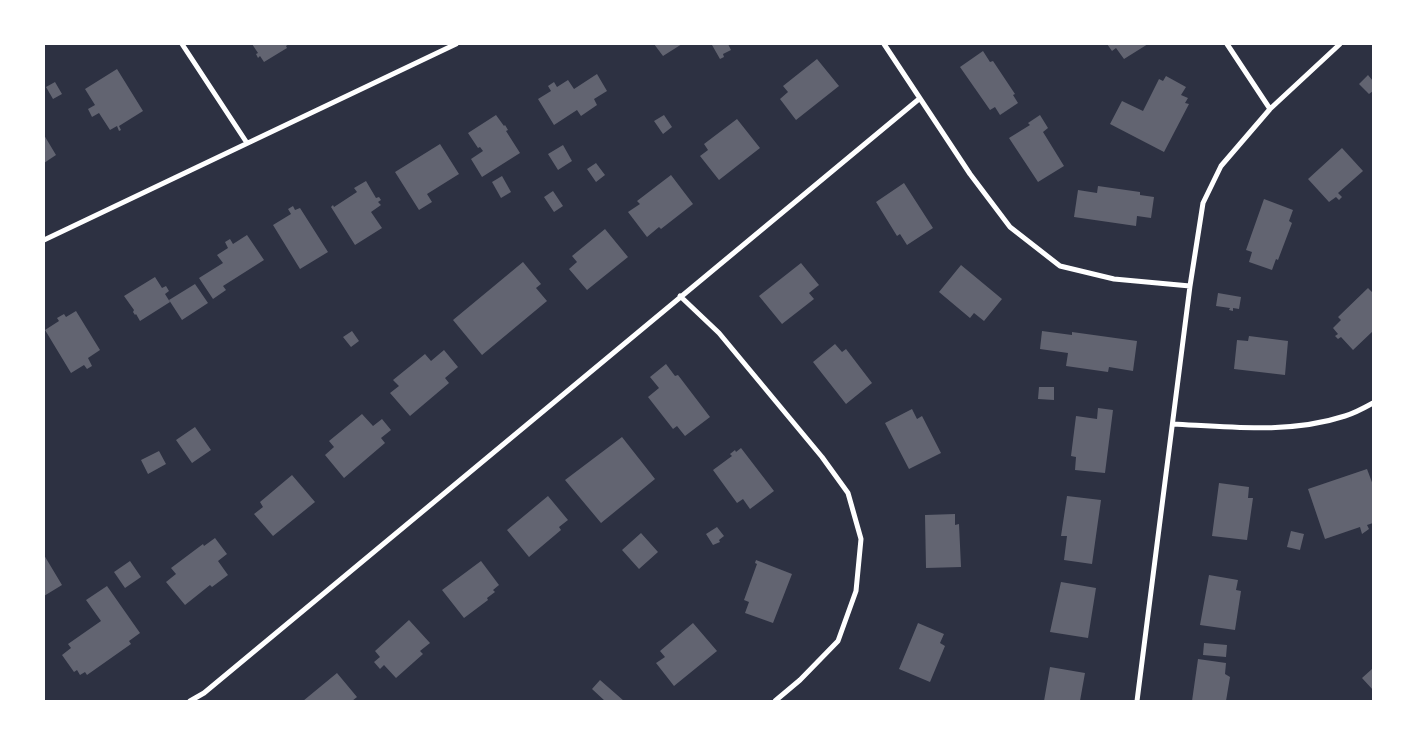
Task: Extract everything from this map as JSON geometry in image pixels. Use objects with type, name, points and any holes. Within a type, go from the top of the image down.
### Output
[{"type":"street","points":[[182,44],[247,143]]},
{"type":"street","points":[[44,240],[456,44]]},
{"type":"street","points":[[884,44],[970,174],[1010,228],[1060,266],[1114,279],[1190,286]]},
{"type":"street","points":[[1227,44],[1270,109]]},
{"type":"street","points":[[1137,701],[1190,286],[1203,203],[1221,166],[1270,109],[1340,44]]},
{"type":"street","points":[[190,701],[204,693],[920,98]]},
{"type":"street","points":[[680,296],[719,333],[822,456],[848,492],[861,539],[856,591],[838,641],[800,680],[775,701]]},
{"type":"street","points":[[1173,424],[1236,428],[1296,427],[1346,416],[1373,403]]},
{"type":"building","points":[[252,44],[289,44],[286,46],[287,48],[264,62],[260,56],[258,58],[256,54],[258,53]]},
{"type":"building","points":[[654,44],[682,44],[663,56]]},
{"type":"building","points":[[728,44],[731,50],[723,54],[724,57],[720,59],[712,45]]},
{"type":"building","points":[[1107,44],[1148,44],[1124,59],[1116,48],[1112,51]]},
{"type":"building","points":[[983,51],[990,62],[993,61],[1015,94],[1013,95],[1018,103],[1000,115],[995,107],[990,110],[960,67]]},
{"type":"building","points":[[817,59],[839,86],[796,120],[780,99],[788,92],[783,86]]},
{"type":"building","points":[[117,69],[143,111],[119,126],[121,130],[119,131],[117,126],[110,130],[99,113],[92,117],[88,109],[95,105],[85,89]]},
{"type":"building","points":[[597,74],[607,91],[594,99],[597,105],[581,116],[577,110],[554,125],[538,99],[551,91],[548,86],[554,82],[557,87],[568,80],[574,89]]},
{"type":"building","points":[[1368,75],[1373,81],[1373,91],[1369,94],[1359,84]]},
{"type":"building","points":[[1166,76],[1186,87],[1181,95],[1188,98],[1185,103],[1189,104],[1164,152],[1110,124],[1122,101],[1143,111],[1159,79],[1163,81]]},
{"type":"building","points":[[55,82],[62,94],[53,99],[46,87]]},
{"type":"building","points":[[496,115],[505,125],[508,130],[506,131],[520,153],[482,177],[471,159],[483,151],[480,147],[478,148],[468,133]]},
{"type":"building","points":[[664,115],[672,127],[663,134],[654,121]]},
{"type":"building","points":[[1040,115],[1048,128],[1043,132],[1064,166],[1038,182],[1009,138],[1030,125],[1028,123]]},
{"type":"building","points":[[737,119],[760,148],[719,180],[700,156],[708,150],[704,144]]},
{"type":"building","points":[[44,135],[56,155],[44,163]]},
{"type":"building","points":[[440,144],[459,174],[427,194],[432,202],[419,210],[395,172]]},
{"type":"building","points":[[563,145],[572,161],[558,170],[548,154]]},
{"type":"building","points":[[1342,148],[1363,171],[1338,193],[1342,197],[1339,200],[1336,197],[1329,202],[1308,179]]},
{"type":"building","points":[[596,163],[605,175],[596,182],[587,169]]},
{"type":"building","points":[[671,175],[693,204],[661,229],[659,227],[647,237],[628,212],[640,204],[637,201]]},
{"type":"building","points":[[502,176],[511,192],[501,198],[492,182]]},
{"type":"building","points":[[366,181],[376,198],[379,197],[381,200],[378,202],[381,205],[371,212],[382,228],[355,245],[331,207],[357,192],[354,188]]},
{"type":"building","points":[[904,183],[933,228],[907,245],[900,234],[897,236],[876,202]]},
{"type":"building","points":[[1098,186],[1140,192],[1140,195],[1154,197],[1151,218],[1137,216],[1136,226],[1074,217],[1078,190],[1097,193]]},
{"type":"building","points":[[553,191],[563,206],[554,212],[544,197]]},
{"type":"building","points":[[1264,199],[1293,210],[1289,221],[1292,223],[1278,260],[1276,259],[1272,270],[1249,262],[1252,252],[1246,250]]},
{"type":"building","points":[[293,206],[295,210],[300,208],[328,252],[300,269],[273,225],[291,214],[288,209]]},
{"type":"building","points":[[605,229],[628,257],[587,290],[569,269],[577,262],[572,256]]},
{"type":"building","points":[[247,235],[264,260],[223,286],[226,290],[213,299],[199,278],[223,263],[217,255],[228,248],[225,242],[230,239],[233,244]]},
{"type":"building","points":[[523,262],[541,284],[536,288],[547,301],[482,355],[453,320]]},
{"type":"building","points":[[801,263],[819,285],[809,293],[814,299],[782,324],[759,296]]},
{"type":"building","points":[[961,265],[1002,299],[984,321],[974,313],[970,318],[939,292]]},
{"type":"building","points":[[155,277],[162,288],[166,286],[169,291],[165,294],[170,302],[140,321],[124,296]]},
{"type":"building","points":[[195,284],[208,303],[182,320],[169,300]]},
{"type":"building","points":[[1368,288],[1373,293],[1373,331],[1353,350],[1341,337],[1338,339],[1335,336],[1338,334],[1333,328],[1341,320],[1338,317]]},
{"type":"building","points":[[1218,293],[1241,297],[1239,309],[1233,308],[1233,311],[1229,310],[1230,308],[1216,306]]},
{"type":"building","points":[[76,311],[100,350],[88,358],[92,366],[87,369],[84,365],[71,373],[45,330],[59,321],[57,318],[64,314],[66,317]]},
{"type":"building","points":[[352,331],[359,341],[351,347],[343,337]]},
{"type":"building","points":[[1042,331],[1072,335],[1072,332],[1137,341],[1133,371],[1109,367],[1108,372],[1066,366],[1068,353],[1040,349]]},
{"type":"building","points":[[1249,336],[1288,341],[1285,375],[1234,369],[1237,340],[1248,341]]},
{"type":"building","points":[[835,344],[842,352],[846,349],[872,383],[846,404],[813,362]]},
{"type":"building","points":[[444,350],[458,367],[445,378],[449,383],[410,416],[390,393],[399,386],[393,380],[425,354],[431,361]]},
{"type":"building","points":[[666,364],[675,376],[678,375],[710,417],[685,436],[677,426],[673,429],[648,397],[659,388],[650,377]]},
{"type":"building","points":[[1039,387],[1054,387],[1054,400],[1038,399]]},
{"type":"building","points":[[1098,408],[1113,410],[1105,473],[1075,470],[1076,457],[1071,456],[1076,416],[1097,419]]},
{"type":"building","points":[[912,409],[917,419],[922,416],[941,453],[909,469],[885,423]]},
{"type":"building","points":[[362,414],[373,426],[382,419],[391,430],[381,438],[385,443],[344,478],[325,455],[334,447],[329,441]]},
{"type":"building","points":[[195,427],[211,450],[192,463],[176,440]]},
{"type":"building","points":[[622,437],[655,479],[601,523],[565,480]]},
{"type":"building","points":[[741,448],[774,491],[750,509],[743,499],[737,503],[713,470],[732,456],[730,454],[735,450],[736,452]]},
{"type":"building","points":[[159,451],[166,464],[148,474],[141,460]]},
{"type":"building","points":[[1367,469],[1373,485],[1373,523],[1367,525],[1369,529],[1362,534],[1360,527],[1325,539],[1308,489]]},
{"type":"building","points":[[292,475],[315,502],[273,536],[254,514],[263,507],[260,502]]},
{"type":"building","points":[[1219,483],[1249,487],[1248,498],[1253,498],[1247,540],[1212,536]]},
{"type":"building","points":[[548,496],[568,520],[559,527],[561,530],[529,557],[507,530]]},
{"type":"building","points":[[1067,496],[1101,500],[1092,564],[1064,560],[1067,536],[1061,536]]},
{"type":"building","points":[[955,514],[955,525],[959,524],[961,567],[926,568],[925,515]]},
{"type":"building","points":[[717,527],[724,536],[719,540],[720,542],[713,545],[706,534]]},
{"type":"building","points":[[1291,531],[1304,534],[1300,550],[1287,547]]},
{"type":"building","points":[[641,533],[658,552],[639,569],[622,550]]},
{"type":"building","points":[[215,538],[227,554],[218,561],[228,575],[212,587],[210,585],[185,605],[166,582],[176,574],[171,568],[203,544],[204,546]]},
{"type":"building","points":[[44,555],[62,585],[44,596]]},
{"type":"building","points":[[756,560],[792,574],[773,623],[745,613],[749,602],[744,600],[757,564],[755,563]]},
{"type":"building","points":[[130,561],[141,577],[125,588],[114,572]]},
{"type":"building","points":[[481,561],[499,585],[493,590],[495,592],[487,598],[488,600],[464,618],[442,590]]},
{"type":"building","points":[[1209,575],[1238,580],[1236,590],[1241,591],[1235,630],[1200,625]]},
{"type":"building","points":[[1061,582],[1096,588],[1088,638],[1050,632]]},
{"type":"building","points":[[107,586],[140,633],[129,641],[131,644],[87,675],[85,672],[80,675],[77,670],[74,672],[62,655],[71,648],[68,644],[101,621],[86,600]]},
{"type":"building","points":[[409,620],[430,643],[420,651],[423,654],[396,678],[384,665],[380,669],[374,662],[380,657],[375,651]]},
{"type":"building","points":[[693,623],[717,651],[674,686],[656,663],[665,657],[660,651]]},
{"type":"building","points":[[918,623],[944,634],[940,643],[945,646],[930,682],[899,669]]},
{"type":"building","points":[[1204,643],[1227,645],[1226,657],[1203,655]]},
{"type":"building","points":[[1198,659],[1226,663],[1225,674],[1230,677],[1226,701],[1192,701]]},
{"type":"building","points":[[1050,667],[1085,673],[1080,701],[1044,701]]},
{"type":"building","points":[[1373,670],[1373,690],[1362,678]]},
{"type":"building","points":[[337,673],[357,697],[352,701],[303,701]]},
{"type":"building","points":[[600,680],[624,701],[605,701],[592,689]]}]
